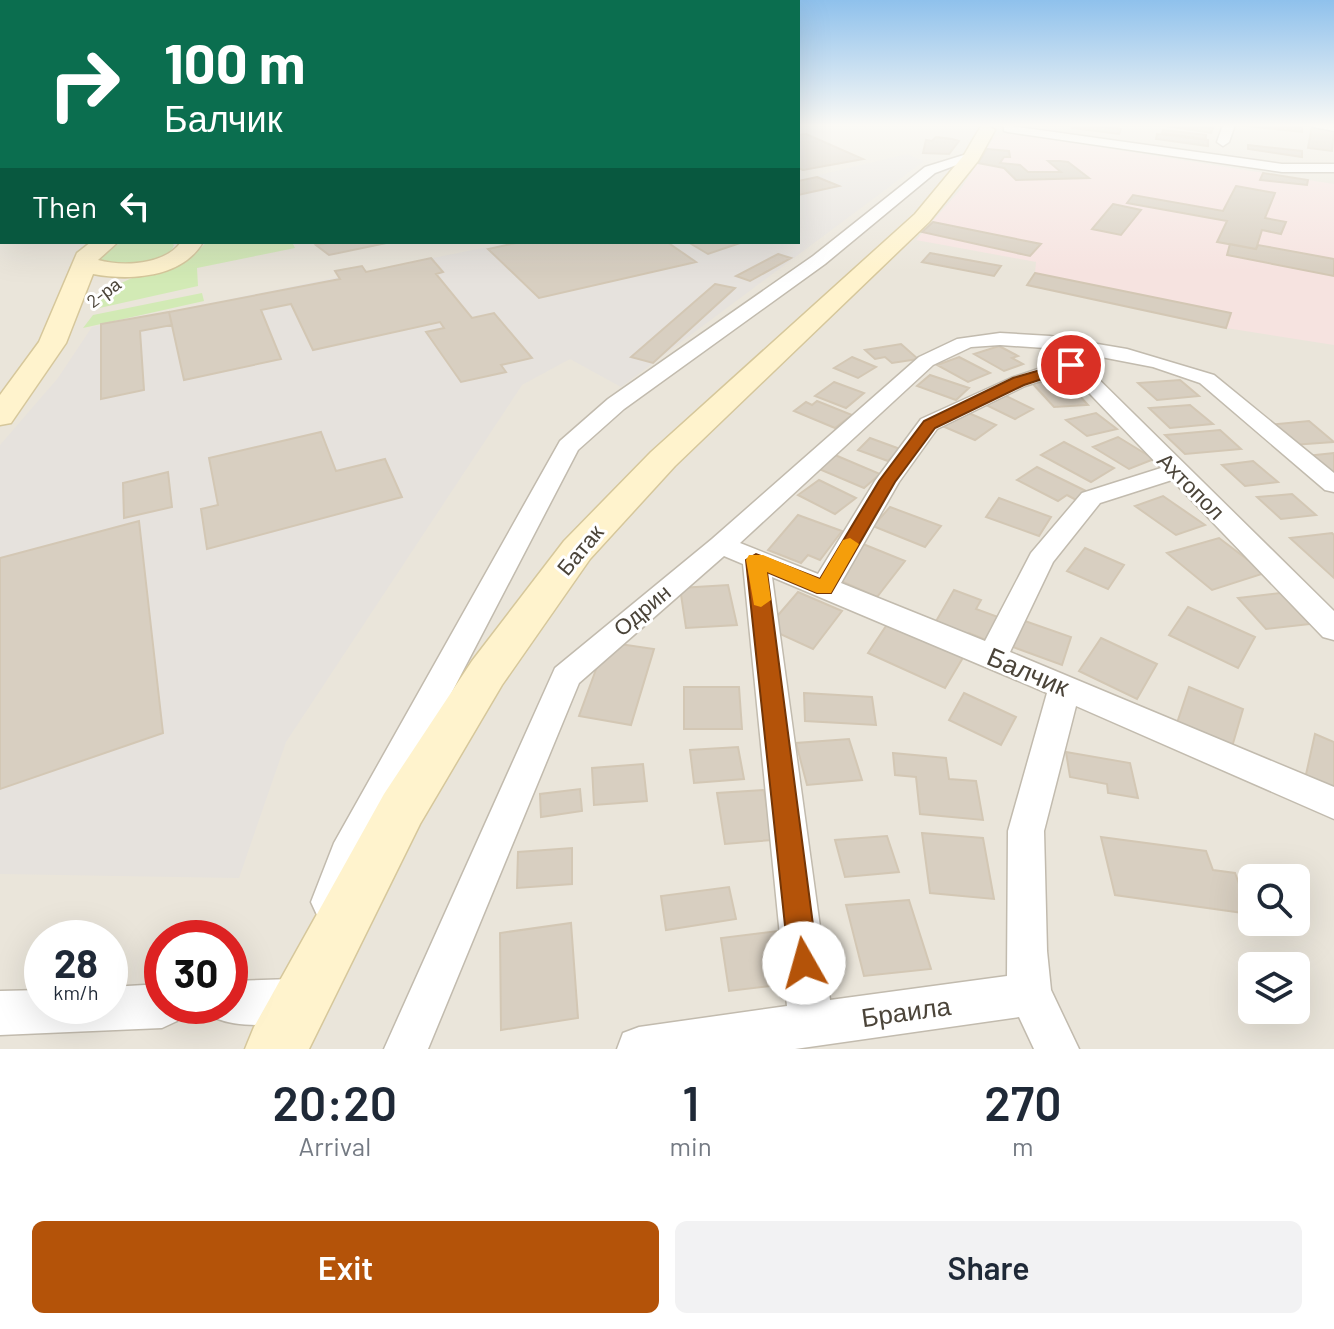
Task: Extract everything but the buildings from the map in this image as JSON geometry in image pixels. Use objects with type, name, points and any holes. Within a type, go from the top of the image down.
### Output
[{"type":"street","points":[[248,1002],[299,1000],[347,855],[568,446],[616,404],[819,260],[925,174]]},
{"type":"street","name":"Батак","points":[[276,1049],[299,1000],[402,809],[487,673],[577,550],[663,459],[922,218],[957,174]]},
{"type":"street","name":"2-ра","points":[[57,333],[103,290],[181,256],[193,244]]},
{"type":"street","points":[[95,249],[105,270],[158,265]]},
{"type":"street","name":"2-ра","points":[[0,416],[25,385],[57,333],[66,305],[95,249]]},
{"type":"street","name":"Одрин","points":[[406,1049],[566,676],[721,545],[926,361],[948,349],[977,340],[1050,342],[1185,370],[1207,379],[1334,485]]},
{"type":"street","name":"Ахтопол","points":[[1050,342],[1334,629]]},
{"type":"street","points":[[824,588],[887,481],[929,424],[1018,382],[1071,365]]},
{"type":"street","points":[[992,657],[1041,559],[1091,498],[1176,471]]},
{"type":"street","name":"Балчик","points":[[721,545],[1065,687],[1334,803]]},
{"type":"street","points":[[756,560],[811,1025]]},
{"type":"street","points":[[1057,1049],[1030,994],[1026,951],[1026,831],[1065,687]]},
{"type":"street","name":"Браила","points":[[639,1049],[713,1044],[811,1025],[1030,994]]},
{"type":"street","points":[[0,1013],[144,1007]]},
{"type":"shaded area","points":[[800,174],[1334,174],[1334,1049],[0,1049],[0,244],[800,244]]},
{"type":"shaded area","points":[[823,174],[907,174],[621,387],[570,359],[522,385],[286,742],[239,878],[0,874],[0,445],[58,378],[92,327],[502,244],[800,244],[800,180]]},
{"type":"shaded area","points":[[970,174],[1270,174],[1334,184],[1334,345],[1226,328],[1027,285],[1035,273],[1036,262],[916,240]]},
{"type":"green space","points":[[119,244],[174,245],[161,259],[140,264],[98,260],[98,256]]},
{"type":"green space","points":[[205,244],[293,244],[295,248],[197,268],[198,286],[95,309],[111,289],[123,282],[195,253]]},
{"type":"green space","points":[[202,293],[204,301],[83,328],[93,315]]},
{"type":"slow traffic","points":[[761,600],[756,560],[824,588],[850,544]]},
{"type":"route","points":[[804,963],[756,560],[824,588],[887,481],[929,424],[1018,382],[1071,365]]}]
